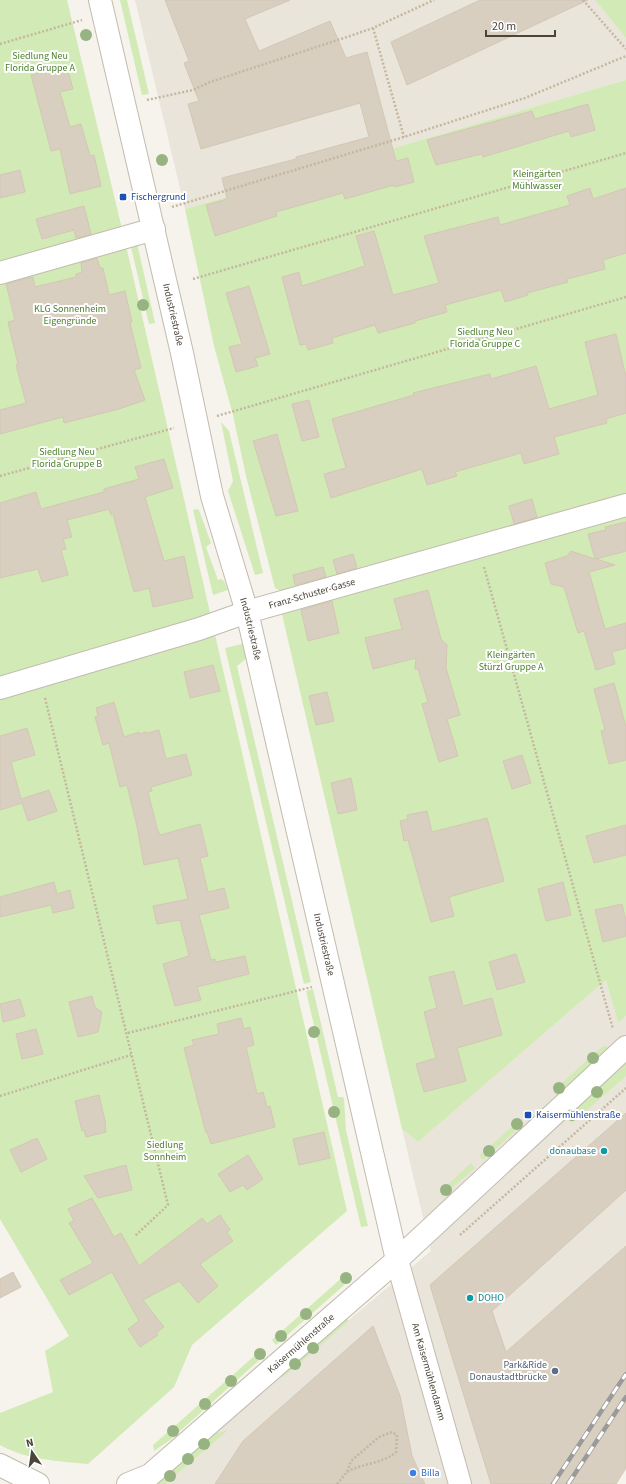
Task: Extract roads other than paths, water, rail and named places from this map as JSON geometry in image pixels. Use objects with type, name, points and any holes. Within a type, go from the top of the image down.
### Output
[{"type":"street","name":"Industriestraße","points":[[102,7],[152,221],[212,496],[247,612],[397,1260]]},
{"type":"street","points":[[0,273],[152,221]]},
{"type":"street","name":"Franz-Schuster-Gasse","points":[[0,688],[200,629],[247,612],[479,548],[626,505]]},
{"type":"street","name":"Kaisermühlenstraße","points":[[128,1484],[150,1475],[397,1260],[623,1050]]},
{"type":"street","name":"Am Kaisermühlendamm","points":[[397,1260],[460,1484]]},
{"type":"street","points":[[0,1465],[38,1484]]},
{"type":"railway","points":[[553,1484],[626,1374]]},
{"type":"railway","points":[[568,1484],[626,1397]]},
{"type":"place","name":"Fischergrund","points":[[123,197]]},
{"type":"place","name":"Kaisermühlenstraße","points":[[528,1115]]},
{"type":"place","name":"donaubase","points":[[604,1151]]},
{"type":"place","name":"DOHO","points":[[470,1298]]},
{"type":"place","name":"Park&Ride Donaustadtbrücke","points":[[555,1371]]},
{"type":"place","name":"Billa","points":[[413,1473]]},
{"type":"park label","name":"Siedlung Neu Florida Gruppe A","points":[[40,62]]},
{"type":"park label","name":"Kleingärten Mühlwasser","points":[[537,180]]},
{"type":"park label","name":"KLG Sonnenheim Eigengründe","points":[[70,314]]},
{"type":"park label","name":"Siedlung Neu Florida Gruppe C","points":[[485,338]]},
{"type":"park label","name":"Siedlung Neu Florida Gruppe B","points":[[67,458]]},
{"type":"park label","name":"Kleingärten Stürzl Gruppe A","points":[[511,660]]},
{"type":"park label","name":"Siedlung Sonnheim","points":[[165,1150]]}]
